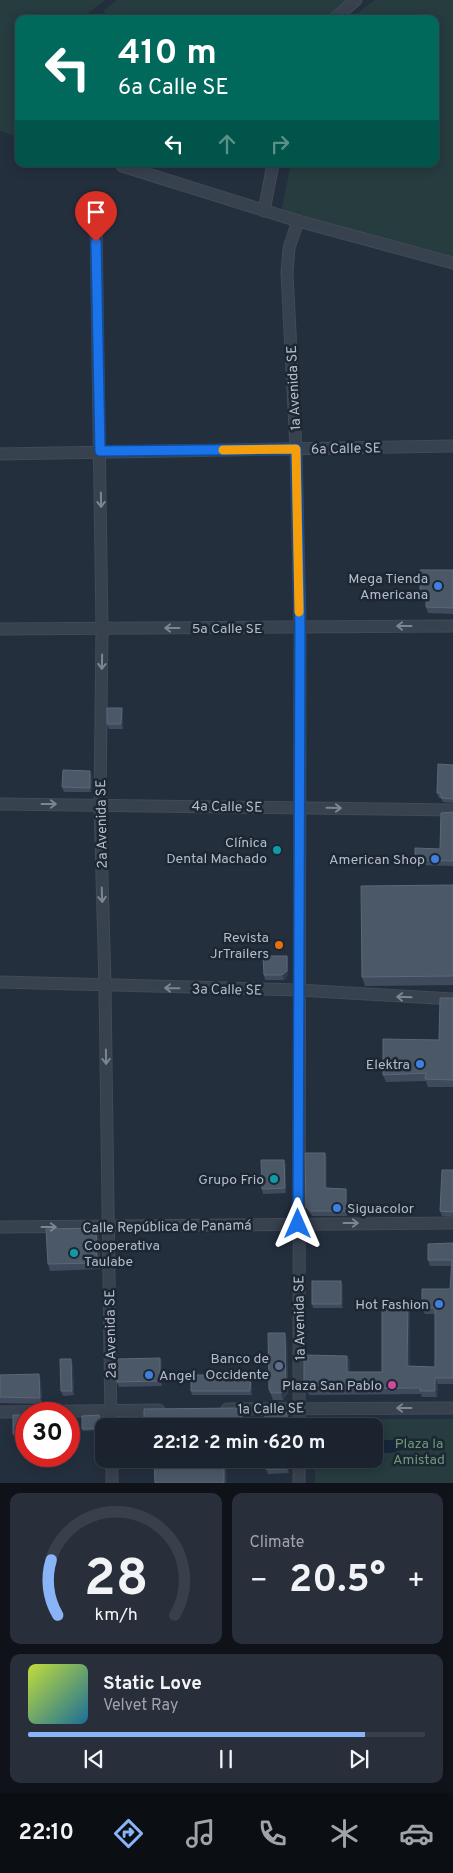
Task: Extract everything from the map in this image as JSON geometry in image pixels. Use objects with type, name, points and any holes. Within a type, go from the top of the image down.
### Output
[{"type":"street","points":[[339,15],[356,0]]},
{"type":"street","points":[[125,167],[298,221],[453,263]]},
{"type":"street","points":[[264,211],[271,167]]},
{"type":"street","name":"1a Avenida SE","points":[[298,221],[289,248],[287,272],[296,449],[300,627],[298,807],[299,1418]]},
{"type":"street","name":"2a Avenida SE","points":[[96,222],[102,628],[100,804],[105,986],[111,1418]]},
{"type":"street","name":"6a Calle SE","points":[[0,454],[453,446]]},
{"type":"street","name":"5a Calle SE","points":[[0,629],[453,626]]},
{"type":"street","name":"4a Calle SE","points":[[0,804],[453,810]]},
{"type":"street","name":"3a Calle SE","points":[[0,982],[298,990],[453,999]]},
{"type":"street","name":"Calle República de Panamá","points":[[0,1227],[453,1223]]},
{"type":"street","name":"1a Calle SE","points":[[210,1409],[300,1407],[453,1408]]},
{"type":"street","points":[[0,1412],[171,1410]]},
{"type":"street","points":[[112,1468],[112,1483]]},
{"type":"street","points":[[299,1468],[299,1483]]},
{"type":"green space","points":[[0,0],[105,0],[86,15],[15,15],[15,136],[0,131]]},
{"type":"green space","points":[[117,0],[356,0],[339,15],[106,15],[103,11]]},
{"type":"green space","points":[[375,0],[453,0],[453,256],[281,212],[290,167],[439,167],[439,15],[354,15]]},
{"type":"green space","name":"Plaza la Amistad","points":[[383,1419],[453,1419],[453,1483],[315,1483],[315,1468],[383,1468]]},
{"type":"water","points":[[383,1440],[406,1440],[405,1449],[383,1453]]},
{"type":"building","points":[[420,570],[453,570],[453,608],[426,607],[426,589],[420,589]]},
{"type":"building","points":[[107,708],[122,708],[121,724],[107,724]]},
{"type":"building","points":[[438,764],[453,765],[453,799],[441,798],[441,793],[437,793]]},
{"type":"building","points":[[63,770],[90,771],[90,788],[62,787]]},
{"type":"building","points":[[453,812],[453,861],[415,860],[415,848],[440,849],[441,813]]},
{"type":"building","points":[[453,885],[453,976],[362,977],[361,886]]},
{"type":"building","points":[[263,956],[287,956],[287,971],[282,975],[264,975]]},
{"type":"building","name":"Elektra","points":[[440,998],[453,998],[453,1080],[425,1079],[426,1073],[383,1075],[383,1039],[439,1040]]},
{"type":"building","points":[[305,1153],[325,1153],[325,1188],[346,1189],[346,1211],[311,1211],[306,1207]]},
{"type":"building","name":"Grupo Frio","points":[[261,1160],[284,1160],[285,1188],[262,1189]]},
{"type":"building","points":[[442,1170],[453,1170],[453,1212],[440,1211]]},
{"type":"building","name":"Cooperativa Taulabe","points":[[96,1228],[97,1263],[48,1264],[46,1229]]},
{"type":"building","points":[[453,1243],[453,1378],[435,1378],[435,1391],[420,1391],[420,1388],[308,1389],[304,1386],[304,1355],[347,1356],[347,1372],[382,1372],[382,1305],[408,1305],[407,1366],[435,1367],[435,1308],[422,1308],[422,1289],[450,1289],[452,1260],[428,1260],[428,1244]]},
{"type":"building","points":[[312,1281],[341,1281],[341,1304],[312,1304]]},
{"type":"building","name":"Banco de Occidente","points":[[268,1333],[285,1333],[286,1386],[281,1393],[271,1393],[269,1389]]},
{"type":"building","points":[[160,1358],[160,1381],[117,1382],[117,1359]]},
{"type":"building","points":[[60,1359],[71,1359],[72,1391],[61,1391]]},
{"type":"building","points":[[39,1374],[40,1398],[0,1397],[0,1375]]},
{"type":"building","points":[[191,1375],[251,1375],[250,1391],[191,1391]]},
{"type":"building","points":[[241,1408],[242,1418],[144,1418],[144,1409]]},
{"type":"building","points":[[265,1410],[287,1410],[287,1418],[265,1418]]},
{"type":"building","points":[[13,1415],[15,1415],[15,1434],[13,1434]]},
{"type":"building","points":[[99,1415],[100,1418],[95,1418],[95,1428],[82,1429],[82,1416]]},
{"type":"building","points":[[154,1468],[224,1468],[224,1483],[155,1483]]},
{"type":"building","points":[[266,1468],[287,1468],[287,1469]]},
{"type":"slow traffic","points":[[223,450],[296,449],[299,612]]},
{"type":"place","name":"Mega Tienda Americana","points":[[438,586]]},
{"type":"place","name":"Clínica Dental Machado","points":[[277,850]]},
{"type":"place","name":"American Shop","points":[[435,859]]},
{"type":"place","name":"Revista JrTrailers","points":[[279,945]]},
{"type":"place","name":"Elektra","points":[[420,1064]]},
{"type":"place","name":"Grupo Frio","points":[[274,1179]]},
{"type":"place","name":"Siguacolor","points":[[337,1208]]},
{"type":"place","name":"Cooperativa Taulabe","points":[[74,1253]]},
{"type":"place","name":"Hot Fashion","points":[[439,1304]]},
{"type":"place","name":"Banco de Occidente","points":[[279,1366]]},
{"type":"place","name":"Angel","points":[[149,1375]]},
{"type":"place","name":"Plaza San Pablo","points":[[392,1385]]},
{"type":"route","points":[[96,242],[100,451],[296,449],[300,627],[298,1224]]}]
